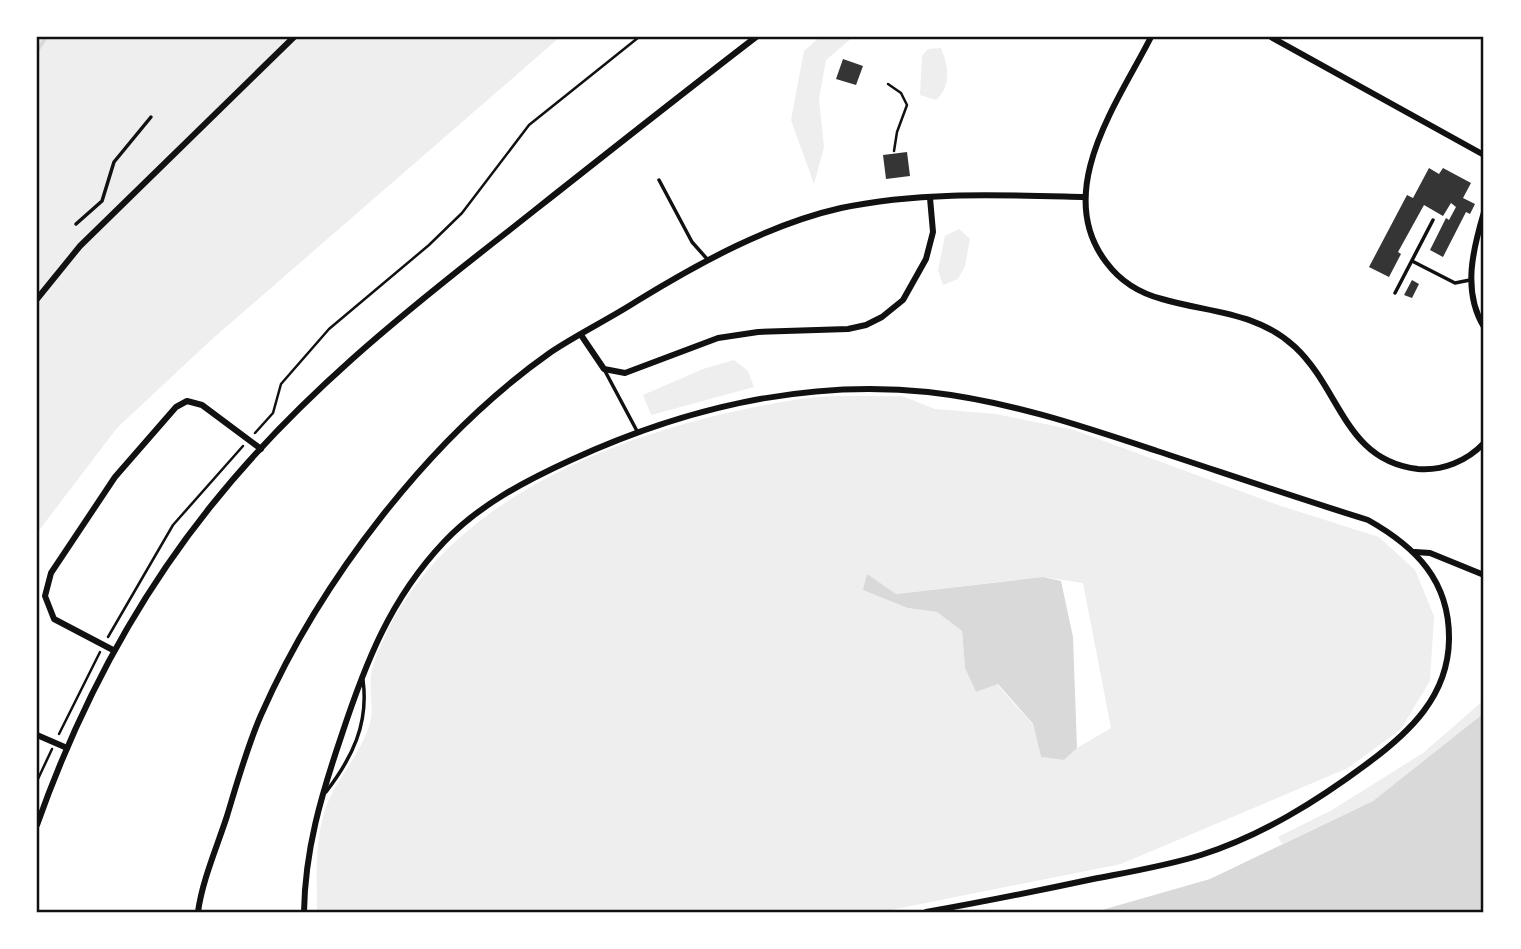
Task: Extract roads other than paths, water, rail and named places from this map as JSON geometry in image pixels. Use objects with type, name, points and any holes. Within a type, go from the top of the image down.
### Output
[{"type":"street","points":[[37,299],[80,246],[295,37]]},
{"type":"street","points":[[37,825],[66,748],[113,650],[152,587],[196,526],[261,449],[314,393],[385,328],[756,37]]},
{"type":"street","points":[[1151,37],[1096,149],[1086,181],[1085,197],[1094,242],[1110,268],[1124,281],[1163,300],[1236,314],[1283,338],[1319,376],[1354,434],[1384,460],[1409,468],[1437,469],[1468,457],[1484,443]]},
{"type":"street","points":[[1271,37],[1484,155]]},
{"type":"street","points":[[198,912],[260,717],[306,625],[355,551],[463,426],[551,352],[674,279],[788,223],[840,208],[975,194],[1085,197]]},
{"type":"street","points":[[581,335],[604,369],[625,373],[718,338],[758,332],[848,329],[874,321],[903,300],[921,271],[933,232],[930,198]]},
{"type":"street","points":[[1484,212],[1470,280],[1484,327]]},
{"type":"street","points":[[304,912],[309,844],[320,799],[363,673],[385,621],[411,580],[446,540],[471,518],[526,481],[637,431],[738,402],[790,395],[887,389],[974,399],[1080,425],[1368,520],[1415,552],[1436,585],[1449,628],[1449,647],[1441,682],[1429,706],[1410,729],[1336,787],[1278,822],[1201,855],[926,912]]},
{"type":"street","points":[[113,650],[54,619],[45,596],[51,573],[115,477],[176,407],[187,401],[202,405],[261,449]]},
{"type":"street","points":[[1415,552],[1430,553],[1484,575]]},
{"type":"street","points":[[37,735],[66,748]]},
{"type":"lane","points":[[76,224],[102,201],[114,162],[151,117]]},
{"type":"lane","points":[[659,180],[692,242],[710,261]]},
{"type":"lane","points":[[1395,293],[1433,220]]},
{"type":"lane","points":[[1412,261],[1445,279],[1455,282],[1470,280]]},
{"type":"lane","points":[[1477,309],[1484,306]]},
{"type":"lane","points":[[604,369],[637,431]]},
{"type":"lane","points":[[320,799],[345,767],[358,737],[366,704],[363,673]]},
{"type":"waterway","points":[[37,51],[46,37]]}]
